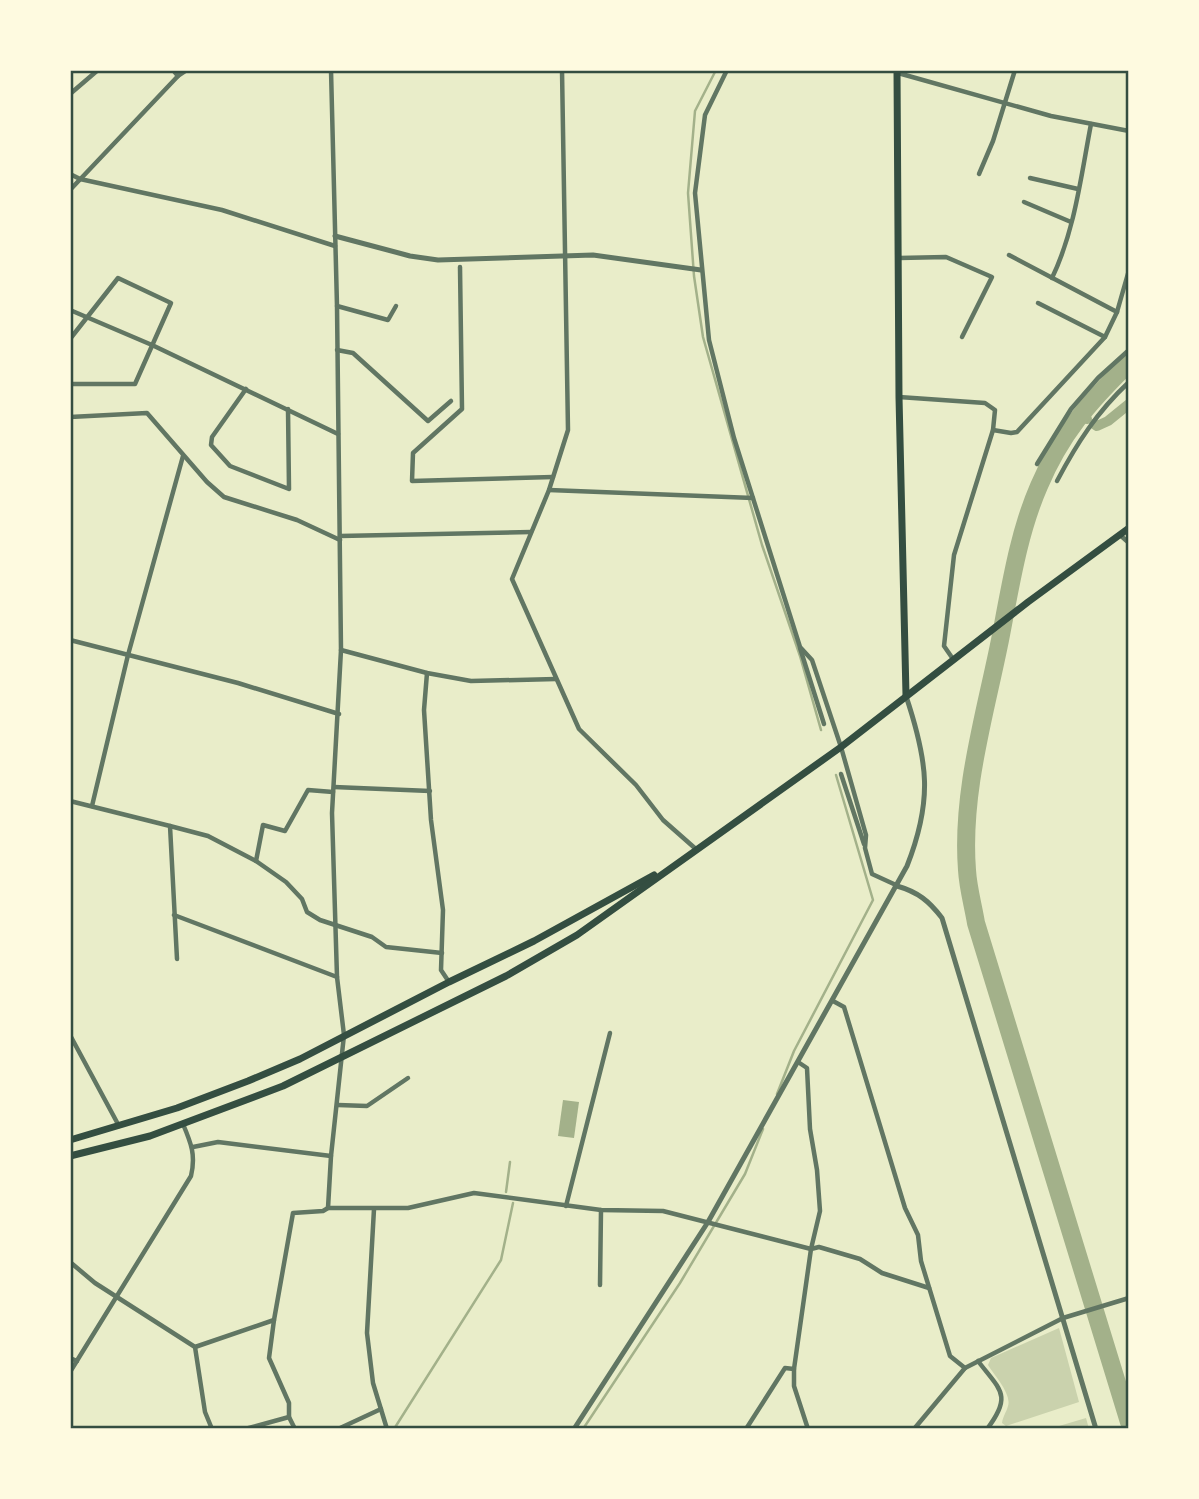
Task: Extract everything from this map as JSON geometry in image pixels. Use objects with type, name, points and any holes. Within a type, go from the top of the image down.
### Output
[{"type":"main road","points":[[897,71],[899,397],[906,695]]},
{"type":"main road","points":[[70,1156],[150,1136],[283,1086],[506,976],[577,935],[841,747],[953,659],[1129,528]]},
{"type":"main road","points":[[70,1140],[119,1126],[248,1081],[300,1059],[344,1034],[546,935],[697,850]]},
{"type":"street","points":[[70,94],[99,70]]},
{"type":"street","points":[[173,70],[178,76]]},
{"type":"street","points":[[70,190],[178,76],[187,70]]},
{"type":"street","points":[[328,1208],[344,1034],[337,977],[335,925],[334,789],[341,650],[341,538],[331,70]]},
{"type":"street","points":[[562,70],[568,430],[549,490],[512,579],[579,729],[636,785],[663,820],[697,850]]},
{"type":"street","points":[[727,70],[705,114],[695,193],[709,340],[753,498],[824,724]]},
{"type":"street","points":[[979,174],[1015,70]]},
{"type":"street","points":[[897,71],[1090,124],[1129,131]]},
{"type":"street","points":[[1052,278],[1062,257],[1071,222],[1090,124]]},
{"type":"street","points":[[70,174],[80,179],[222,210],[335,246]]},
{"type":"street","points":[[1030,178],[1078,189]]},
{"type":"street","points":[[1024,202],[1071,222]]},
{"type":"street","points":[[335,236],[410,256],[438,260],[593,255],[701,270]]},
{"type":"street","points":[[1009,256],[1117,312]]},
{"type":"street","points":[[898,258],[946,257],[992,277],[962,337]]},
{"type":"street","points":[[460,267],[462,409],[413,453],[412,481],[553,477]]},
{"type":"street","points":[[993,430],[1017,432],[1105,337],[1117,312],[1129,270]]},
{"type":"street","points":[[70,339],[118,278],[171,303],[135,384],[70,384]]},
{"type":"street","points":[[1038,303],[1105,337]]},
{"type":"street","points":[[337,306],[388,320],[396,306]]},
{"type":"street","points":[[70,310],[152,345],[338,434]]},
{"type":"street","points":[[337,349],[353,353],[428,421],[451,401]]},
{"type":"street","points":[[1037,464],[1071,409],[1098,378],[1129,350]]},
{"type":"street","points":[[1057,481],[1080,438],[1101,410],[1129,382]]},
{"type":"street","points":[[246,389],[212,437],[211,445],[230,466],[289,489],[288,409]]},
{"type":"street","points":[[899,397],[985,403],[996,410],[993,430],[954,555],[944,646],[953,659]]},
{"type":"street","points":[[70,417],[147,413],[206,482],[224,497],[297,520],[341,538],[530,532]]},
{"type":"street","points":[[92,806],[128,655],[183,456]]},
{"type":"street","points":[[549,490],[753,498]]},
{"type":"street","points":[[1120,535],[1129,543]]},
{"type":"street","points":[[70,640],[238,683],[339,714]]},
{"type":"street","points":[[800,647],[812,660],[841,747],[866,835],[865,848]]},
{"type":"street","points":[[341,650],[427,673],[471,681],[556,680]]},
{"type":"street","points":[[427,673],[424,710],[431,820],[443,910],[441,970],[449,982]]},
{"type":"street","points":[[577,1428],[708,1222],[897,886],[916,842],[926,784],[920,738],[906,695]]},
{"type":"street","points":[[841,774],[872,874],[916,892],[929,902],[942,918],[1096,1429]]},
{"type":"street","points":[[256,861],[263,825],[285,831],[308,790],[430,791]]},
{"type":"street","points":[[70,801],[208,836],[256,861],[286,881],[302,899],[307,912],[320,920],[372,937],[386,947],[442,953]]},
{"type":"street","points":[[170,826],[177,959]]},
{"type":"street","points":[[174,915],[337,977]]},
{"type":"street","points":[[833,1001],[844,1007],[905,1209],[918,1235],[921,1261],[950,1356],[965,1368]]},
{"type":"street","points":[[566,1206],[610,1033]]},
{"type":"street","points":[[70,1035],[119,1126]]},
{"type":"street","points":[[798,1062],[807,1068],[810,1129],[820,1211],[811,1249],[794,1368],[794,1386],[808,1429]]},
{"type":"street","points":[[338,1105],[367,1106],[408,1078]]},
{"type":"street","points":[[70,1372],[191,1175],[195,1160],[193,1147],[183,1124]]},
{"type":"street","points":[[193,1147],[218,1142],[331,1156]]},
{"type":"street","points":[[295,1429],[289,1417],[289,1402],[269,1358],[293,1213],[323,1211],[328,1208],[408,1208],[474,1194],[601,1210],[663,1211],[811,1249],[819,1247],[860,1259],[881,1273],[929,1288]]},
{"type":"street","points":[[374,1209],[367,1333],[373,1383],[386,1426]]},
{"type":"street","points":[[600,1285],[601,1210]]},
{"type":"street","points":[[70,1262],[95,1283],[195,1347],[205,1412],[212,1429]]},
{"type":"street","points":[[914,1429],[965,1368],[1063,1318],[1129,1298]]},
{"type":"street","points":[[195,1347],[274,1320]]},
{"type":"street","points":[[70,1358],[77,1361]]},
{"type":"street","points":[[978,1361],[1000,1391],[1003,1400],[1000,1413],[987,1429]]},
{"type":"street","points":[[746,1429],[785,1368],[794,1368]]},
{"type":"street","points":[[338,1429],[381,1409]]},
{"type":"street","points":[[245,1429],[289,1417]]},
{"type":"shaded area","points":[[563,1100],[579,1102],[574,1138],[558,1136]]},
{"type":"shaded area","points":[[1059,1328],[1079,1402],[1006,1426],[1002,1423],[1009,1401],[988,1365],[991,1358]]},
{"type":"shaded area","points":[[1086,1418],[1089,1429],[1049,1429]]},
{"type":"waterway","points":[[716,70],[695,111],[688,193],[694,276],[703,337],[762,545],[800,656],[821,730]]},
{"type":"waterway","points":[[1129,363],[1089,405],[1057,450],[1025,523],[976,754],[966,841],[968,877],[976,923],[1129,1422]]},
{"type":"waterway","points":[[1094,424],[1097,426],[1108,421],[1129,404]]},
{"type":"waterway","points":[[1080,414],[1087,419]]},
{"type":"waterway","points":[[777,1094],[794,1051],[873,900],[836,775]]},
{"type":"waterway","points":[[583,1429],[680,1283],[745,1174],[763,1129]]},
{"type":"waterway","points":[[506,1192],[510,1162]]},
{"type":"waterway","points":[[394,1429],[501,1260],[513,1203]]}]
